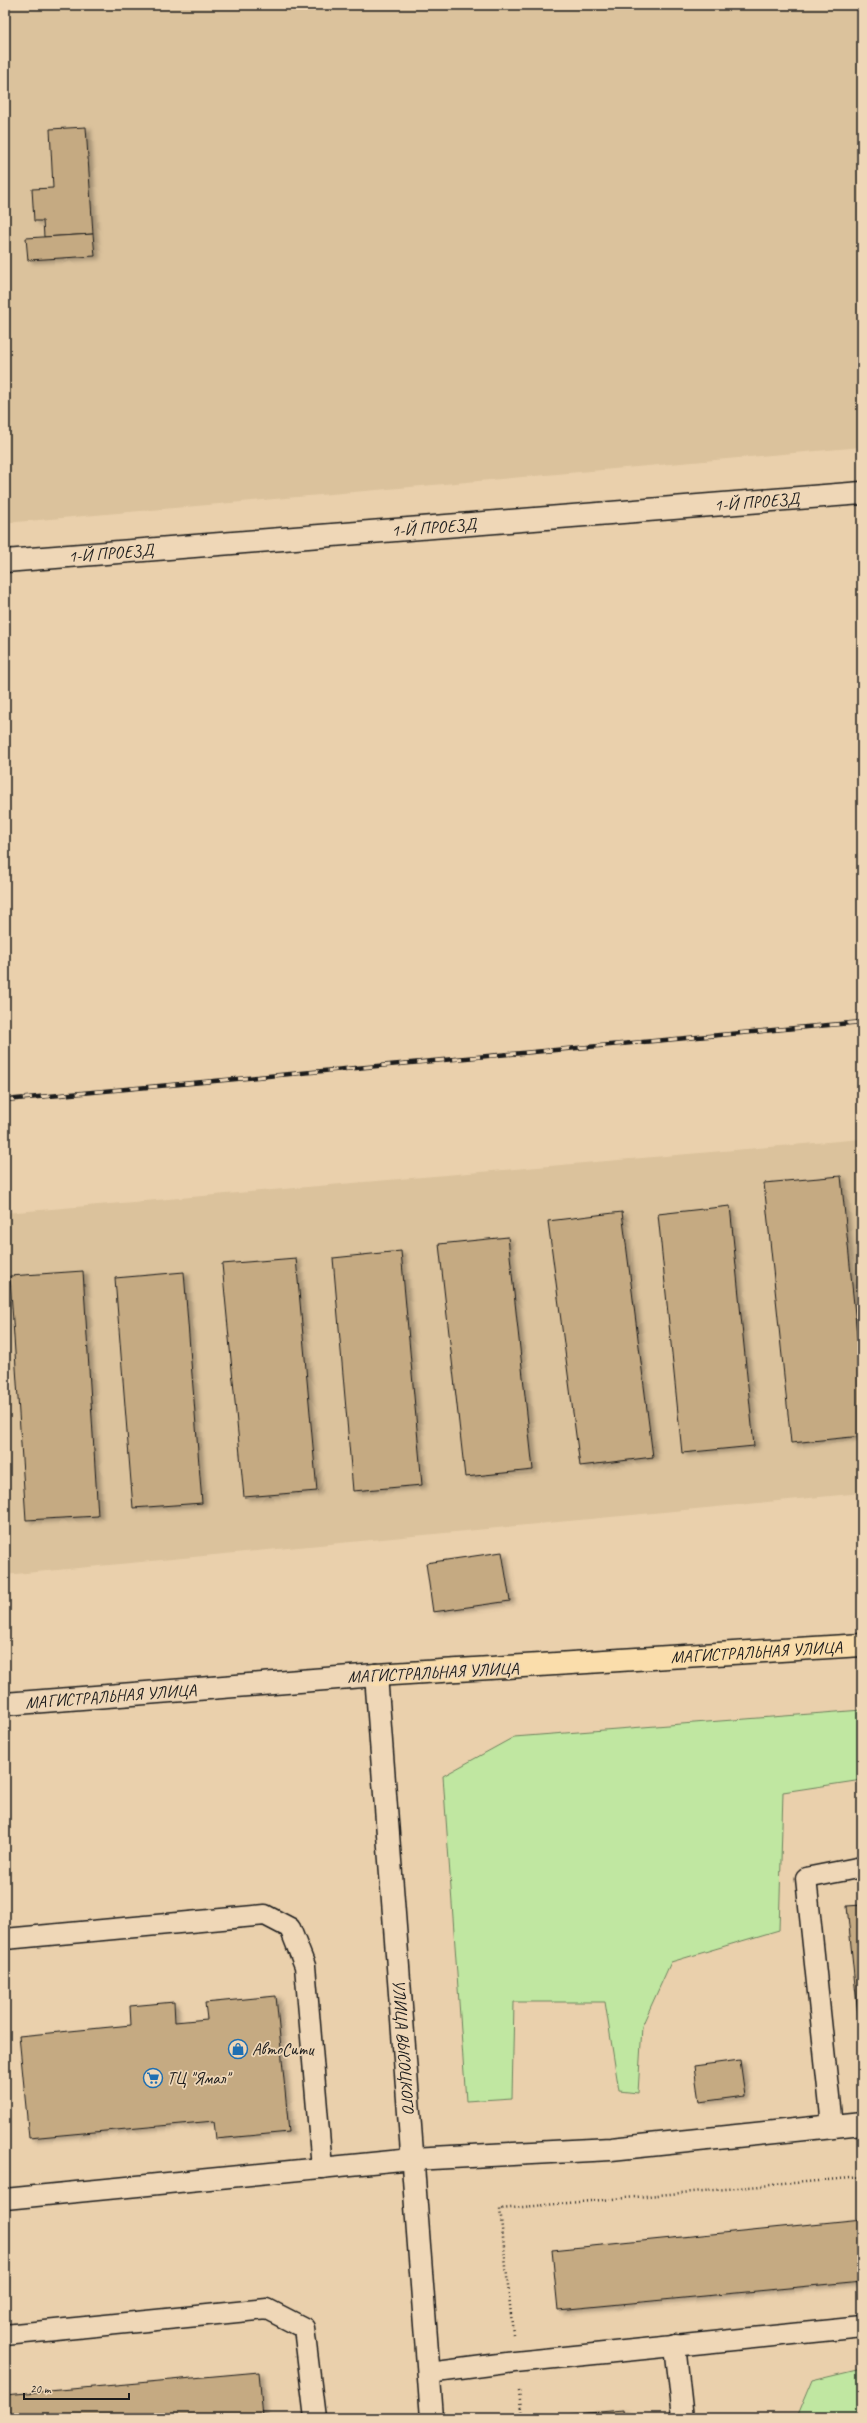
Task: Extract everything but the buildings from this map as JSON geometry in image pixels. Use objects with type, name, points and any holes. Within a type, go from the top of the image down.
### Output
[{"type":"main road","name":"МАГИСТРАЛЬНАЯ УЛИЦА","points":[[376,1675],[862,1644]]},
{"type":"street","name":"1-Й ПРОЕЗД","points":[[5,561],[862,493]]},
{"type":"street","name":"МАГИСТРАЛЬНАЯ УЛИЦА","points":[[5,1704],[376,1675]]},
{"type":"street","name":"УЛИЦА ВЫСОЦКОГО","points":[[376,1675],[432,2418]]},
{"type":"street","points":[[412,2159],[611,2149],[862,2123]]},
{"type":"lane","points":[[832,2126],[806,1878],[862,1867]]},
{"type":"lane","points":[[5,1939],[265,1915],[290,1928],[304,1966],[322,2168]]},
{"type":"lane","points":[[5,2199],[412,2159]]},
{"type":"lane","points":[[5,2335],[266,2309],[304,2328],[315,2418]]},
{"type":"lane","points":[[429,2373],[675,2345],[862,2327]]},
{"type":"lane","points":[[675,2345],[683,2418]]},
{"type":"path","points":[[522,2418],[500,2209],[862,2177]]},
{"type":"shaded area","points":[[5,5],[862,5],[862,447],[5,523]]},
{"type":"shaded area","points":[[862,1139],[862,1493],[5,1575],[5,1213]]},
{"type":"green space","points":[[862,1710],[862,1780],[783,1792],[779,1930],[671,1962],[642,2026],[638,2093],[619,2091],[605,2002],[514,2002],[512,2098],[466,2101],[443,1776],[514,1737]]},
{"type":"green space","points":[[862,2368],[862,2418],[796,2418],[812,2380]]},
{"type":"railway","points":[[5,1100],[862,1022]]},
{"type":"place","name":"АвтоСити","points":[[238,2049]]},
{"type":"place","name":"ТЦ \"Ямал\"","points":[[153,2078]]}]
